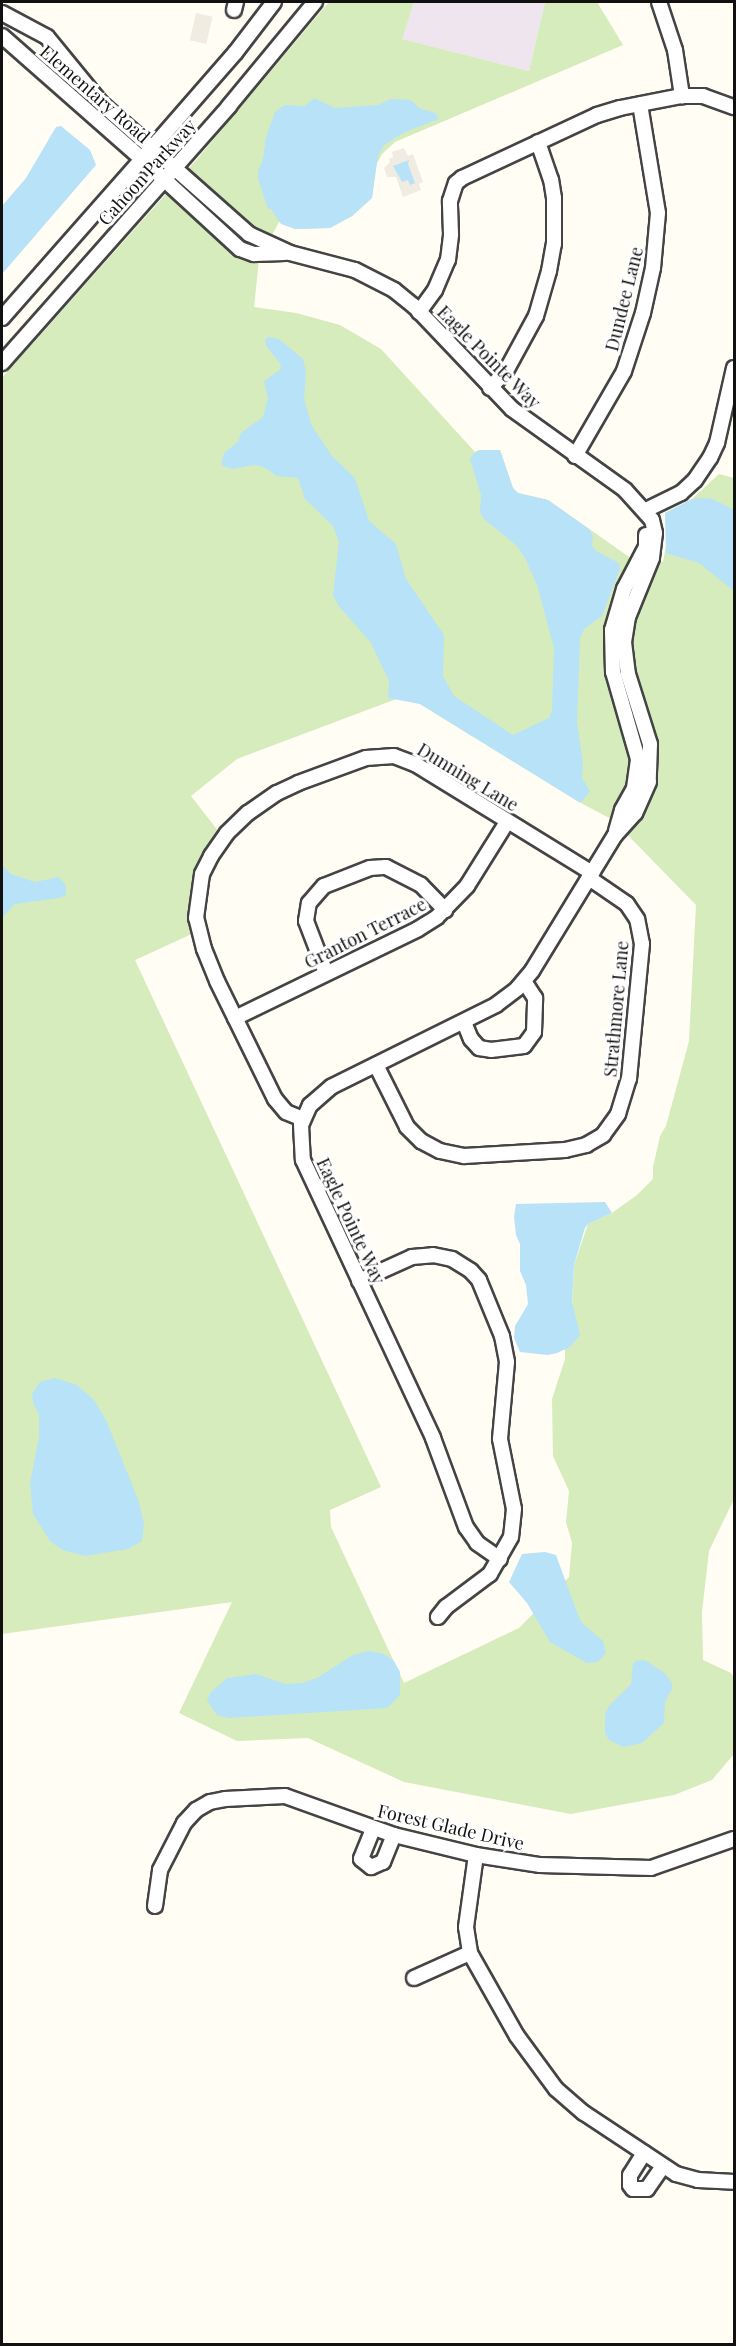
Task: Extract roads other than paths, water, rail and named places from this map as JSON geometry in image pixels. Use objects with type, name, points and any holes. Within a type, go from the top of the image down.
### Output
[{"type":"street","name":"Cahoon Parkway","points":[[2,318],[147,154],[274,2]]},
{"type":"street","name":"Cahoon Parkway","points":[[2,363],[164,180],[315,2]]},
{"type":"street","points":[[659,2],[675,50],[682,96]]},
{"type":"street","name":"Elementary Road","points":[[2,13],[47,37],[100,103],[147,154],[164,180]]},
{"type":"street","name":"Elementary Road","points":[[2,36],[147,154],[174,168]]},
{"type":"street","points":[[419,312],[435,290],[448,260],[451,234],[450,201],[456,183],[468,174],[597,115],[640,104],[682,96],[703,96],[735,107]]},
{"type":"street","name":"Dundee Lane","points":[[575,456],[624,371],[643,313],[653,268],[658,213],[640,104]]},
{"type":"street","points":[[490,388],[506,370],[536,316],[549,271],[554,244],[554,198],[551,180],[538,142]]},
{"type":"street","name":"Eagle Pointe Way","points":[[174,168],[249,234],[290,253],[332,263],[379,280],[419,312],[490,388],[524,420],[625,490],[648,512]]},
{"type":"street","name":"Eagle Pointe Way","points":[[164,180],[240,249],[254,254],[290,253]]},
{"type":"street","points":[[303,1119],[310,1105],[322,1093],[496,1005],[524,981],[615,835],[635,813],[645,797],[651,765],[650,744],[628,674],[624,642],[628,617],[652,558],[655,533],[648,512],[681,493],[695,480],[729,419],[735,368]]},
{"type":"street","name":"Dunning Lane","points":[[303,1119],[286,1112],[275,1099],[204,949],[196,918],[202,874],[215,849],[234,826],[257,806],[298,783],[366,758],[387,755],[415,764],[591,875]]},
{"type":"street","name":"Granton Terrace","points":[[235,1018],[418,929],[445,910],[467,886],[507,822]]},
{"type":"street","points":[[326,974],[306,921],[309,903],[324,886],[370,868],[386,867],[404,874],[421,885],[445,910]]},
{"type":"street","name":"Strathmore Lane","points":[[376,1065],[407,1127],[421,1141],[440,1151],[464,1156],[565,1150],[586,1145],[603,1135],[618,1114],[629,1079],[641,935],[637,919],[627,904],[591,875]]},
{"type":"street","points":[[464,1022],[471,1039],[479,1048],[491,1050],[524,1046],[534,1032],[535,998],[524,981]]},
{"type":"street","name":"Eagle Pointe Way","points":[[303,1119],[300,1134],[303,1160],[433,1438],[466,1527],[477,1543],[500,1559]]},
{"type":"street","points":[[359,1281],[412,1257],[433,1255],[461,1263],[479,1280],[486,1291],[502,1336],[507,1362],[500,1439],[514,1509],[511,1537],[490,1574],[446,1607],[438,1617]]},
{"type":"street","name":"Forest Glade Drive","points":[[155,1906],[160,1870],[184,1823],[196,1810],[210,1802],[225,1799],[285,1797],[305,1802],[394,1835],[476,1855],[540,1865],[651,1868],[735,1839]]},
{"type":"street","points":[[373,1828],[361,1859],[371,1868],[383,1862],[394,1835]]},
{"type":"street","points":[[476,1855],[466,1928],[470,1953],[517,2036],[556,2089],[584,2113],[676,2174],[698,2180],[735,2182]]},
{"type":"street","points":[[414,1978],[470,1953]]},
{"type":"street","points":[[645,2153],[630,2175],[630,2185],[633,2189],[647,2189],[663,2166]]},
{"type":"water","points":[[314,98],[335,108],[378,105],[391,99],[411,100],[419,108],[435,113],[439,119],[405,132],[384,145],[378,156],[372,198],[352,216],[330,228],[295,229],[281,224],[271,209],[268,209],[258,179],[258,171],[275,112],[285,105],[305,106]]},
{"type":"water","points":[[61,126],[90,150],[96,165],[2,274],[2,206],[26,178],[56,127]]},
{"type":"water","points":[[409,160],[408,164],[415,183],[410,185],[408,180],[402,182],[393,166]]},
{"type":"water","points":[[268,337],[279,339],[303,359],[306,372],[304,399],[312,426],[332,456],[355,478],[369,521],[396,544],[406,579],[444,635],[443,676],[454,696],[513,735],[549,718],[552,711],[554,648],[537,585],[525,558],[517,546],[484,519],[480,512],[481,495],[470,459],[472,455],[479,450],[500,450],[513,488],[518,493],[548,500],[589,529],[593,536],[592,546],[596,551],[619,563],[620,569],[602,616],[584,629],[580,639],[577,722],[583,764],[582,778],[590,791],[582,801],[579,802],[420,704],[388,698],[389,681],[371,643],[338,605],[333,595],[339,542],[333,526],[305,499],[298,478],[277,476],[264,467],[254,465],[232,469],[221,465],[224,453],[238,442],[241,433],[263,417],[268,398],[264,381],[281,369],[280,363],[266,346],[265,340]]},
{"type":"water","points":[[692,499],[713,499],[734,510],[734,591],[699,563],[666,553],[665,513]]},
{"type":"water","points":[[2,865],[11,874],[35,882],[59,877],[66,886],[66,895],[15,904],[2,918]]},
{"type":"water","points":[[605,1202],[612,1213],[588,1224],[585,1228],[574,1265],[572,1302],[580,1335],[570,1347],[557,1353],[548,1355],[520,1352],[514,1338],[515,1326],[528,1304],[526,1285],[520,1271],[520,1244],[516,1235],[514,1217],[516,1204]]},
{"type":"water","points":[[55,1378],[77,1385],[94,1400],[106,1420],[139,1502],[144,1524],[142,1541],[128,1549],[85,1556],[62,1550],[50,1541],[33,1514],[30,1483],[39,1437],[39,1414],[33,1403],[32,1394],[40,1382]]},
{"type":"water","points":[[545,1552],[556,1555],[582,1623],[603,1641],[606,1653],[598,1662],[587,1663],[550,1642],[527,1603],[509,1582],[522,1554]]},
{"type":"water","points":[[369,1651],[384,1654],[394,1661],[400,1672],[400,1695],[387,1708],[229,1718],[217,1715],[207,1700],[210,1693],[227,1678],[256,1674],[285,1684],[302,1683],[317,1678],[353,1655]]},
{"type":"water","points":[[645,1660],[666,1674],[672,1684],[672,1689],[665,1702],[664,1723],[642,1743],[623,1747],[609,1740],[605,1733],[605,1715],[609,1706],[631,1684],[635,1661]]}]
